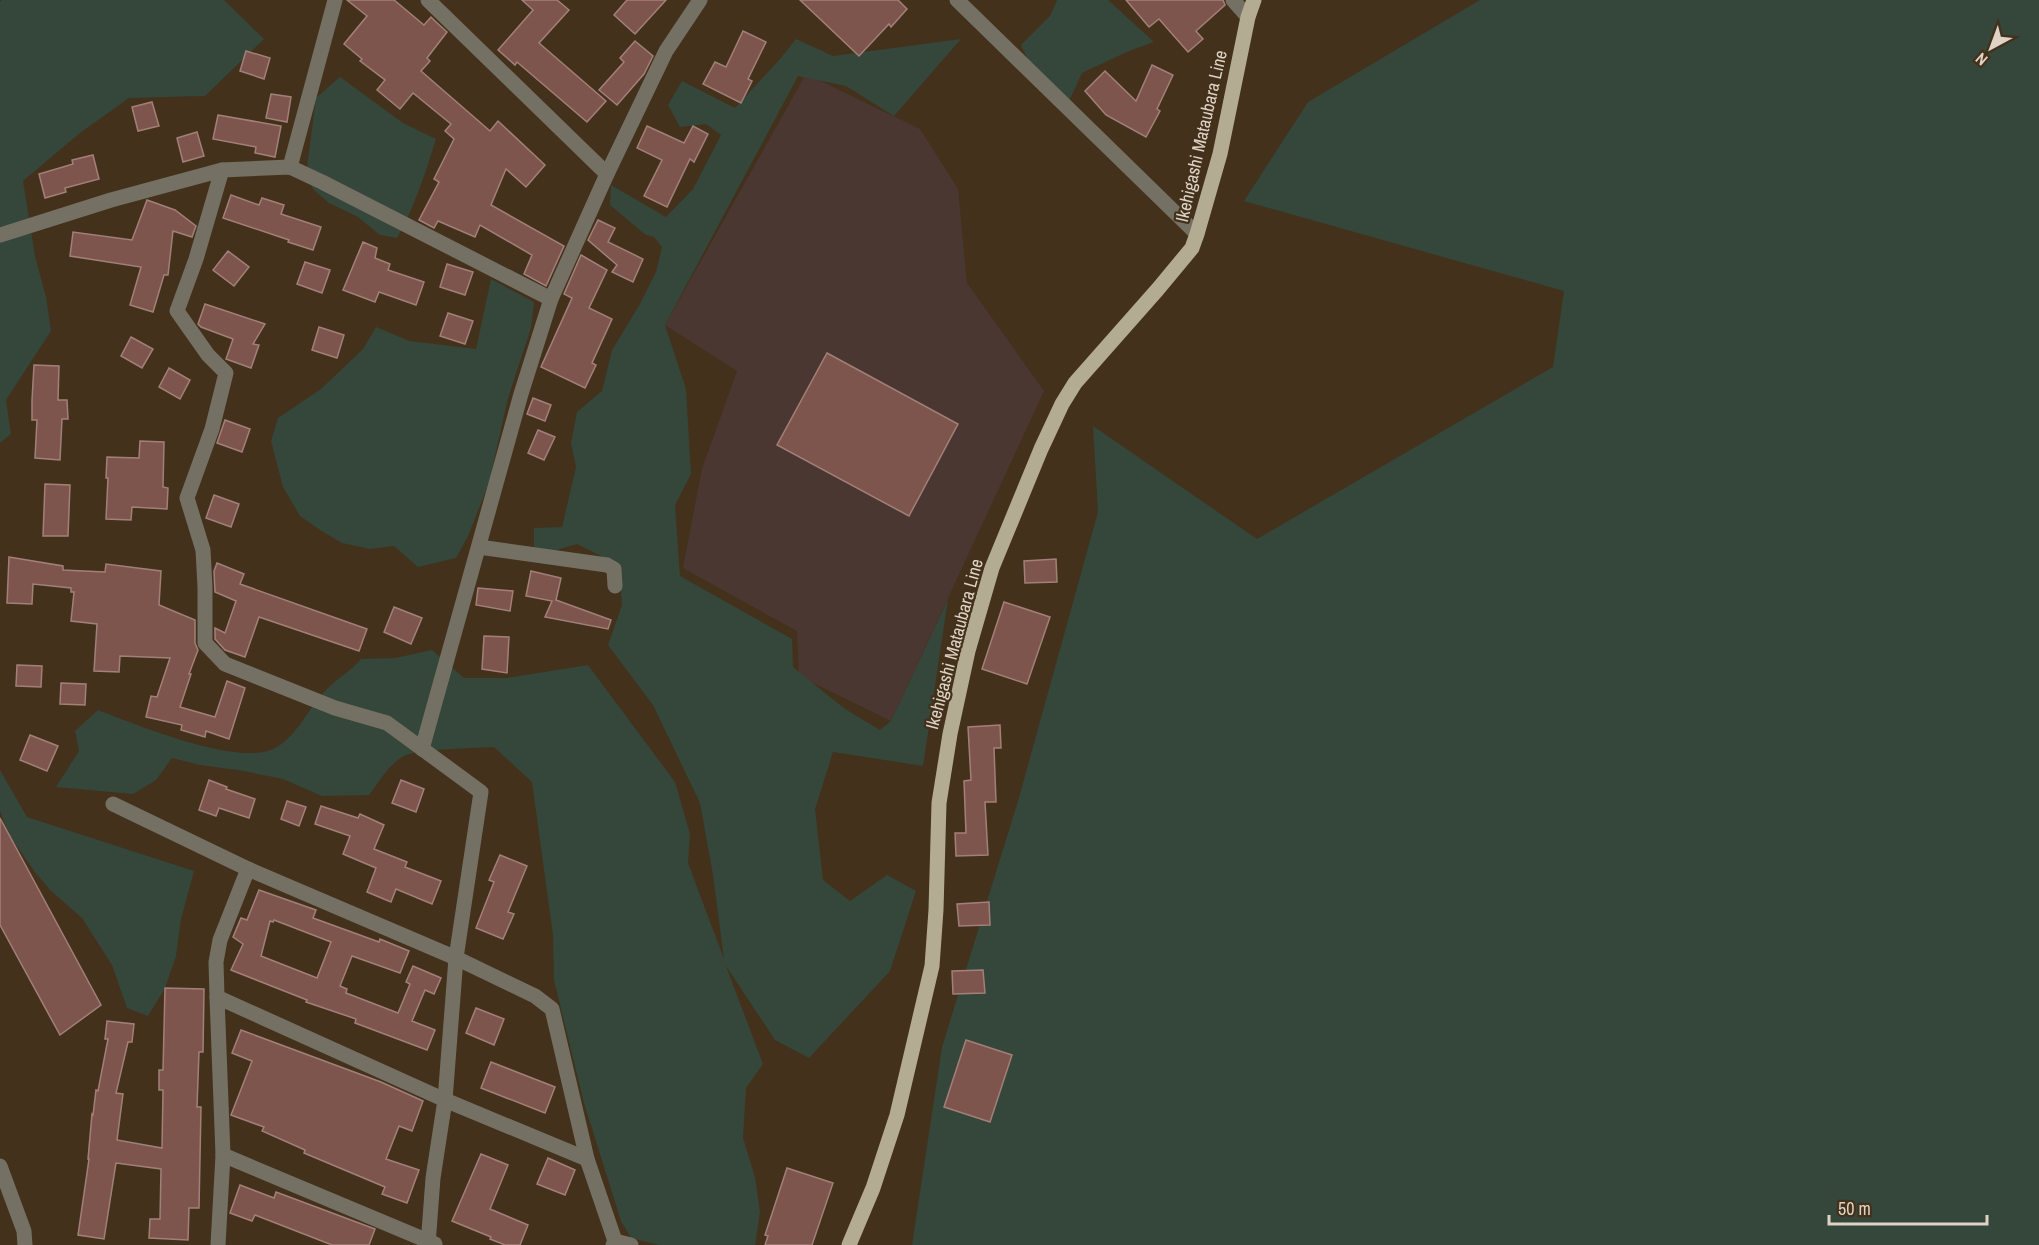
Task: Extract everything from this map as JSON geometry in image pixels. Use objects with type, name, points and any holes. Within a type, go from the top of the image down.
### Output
[{"type":"main road","name":"Ikehigashi Mataubara Line","points":[[849,1245],[873,1188],[897,1115],[932,966],[939,803],[950,734],[968,651],[992,568],[1041,449],[1062,404],[1075,383],[1192,248],[1220,154],[1248,17],[1254,0]]},
{"type":"street","points":[[290,167],[335,0]]},
{"type":"street","points":[[428,0],[607,174]]},
{"type":"street","points":[[422,749],[521,394],[551,299],[666,51],[700,0]]},
{"type":"street","points":[[957,0],[1197,234]]},
{"type":"street","points":[[1233,0],[1248,17]]},
{"type":"street","points":[[0,235],[111,200],[222,170],[290,167],[551,299]]},
{"type":"street","points":[[222,170],[196,259],[177,311],[208,355],[226,373],[212,429],[187,498],[203,550],[205,643],[225,664],[335,708],[387,723],[481,792],[456,958],[445,1100],[433,1178],[431,1244],[223,1155]]},
{"type":"street","points":[[478,547],[607,566],[614,569],[615,586]]},
{"type":"street","points":[[113,804],[248,869],[456,958],[536,996],[552,1009],[587,1159],[614,1243],[631,1245]]},
{"type":"street","points":[[218,1245],[223,1155],[216,962],[220,940],[248,869]]},
{"type":"street","points":[[217,997],[445,1100],[587,1159]]},
{"type":"street","points":[[0,1166],[24,1231],[25,1245]]},
{"type":"shaded area","points":[[806,74],[920,129],[958,189],[967,283],[1044,391],[891,721],[799,676],[797,631],[683,568],[702,469],[737,371],[665,325]]},
{"type":"green space","points":[[2,0],[224,0],[264,39],[205,96],[129,98],[80,133],[23,181],[35,256],[46,297],[51,331],[6,400],[11,434],[0,443],[0,2]]},
{"type":"green space","points":[[1057,0],[1108,0],[1154,42],[1082,73],[1069,101],[1035,75],[1021,45],[1050,16]]},
{"type":"green space","points":[[1480,0],[2039,0],[2039,1245],[912,1245],[942,1047],[1018,801],[1098,512],[1093,426],[1257,539],[1553,367],[1564,291],[1244,201],[1308,102]]},
{"type":"green space","points":[[796,39],[833,56],[961,39],[894,116],[846,86],[798,76],[665,325],[686,389],[691,474],[675,505],[680,576],[792,639],[793,667],[845,709],[880,730],[891,721],[948,599],[923,766],[833,752],[815,809],[823,880],[850,901],[887,875],[916,891],[890,971],[809,1058],[775,1040],[726,966],[763,1064],[746,1088],[743,1138],[755,1177],[760,1212],[755,1245],[659,1245],[631,1238],[621,1221],[584,1103],[554,980],[553,935],[532,782],[494,747],[433,750],[404,756],[389,768],[369,795],[322,796],[283,779],[172,758],[156,780],[133,794],[56,787],[79,751],[75,731],[98,710],[187,742],[238,752],[259,753],[275,748],[291,736],[320,696],[361,659],[395,658],[432,650],[464,678],[507,678],[588,665],[675,782],[690,834],[688,863],[724,959],[713,875],[700,803],[653,705],[608,645],[622,605],[619,565],[577,544],[534,557],[534,528],[562,527],[576,467],[571,443],[577,412],[602,391],[612,350],[656,272],[662,247],[654,237],[646,235],[610,205],[611,185],[666,217],[693,189],[721,135],[706,124],[680,127],[668,105],[682,81],[735,108]]},
{"type":"green space","points":[[340,77],[403,123],[436,139],[424,177],[397,238],[380,235],[358,217],[329,203],[313,189],[306,175],[316,98]]},
{"type":"green space","points":[[491,279],[534,302],[531,328],[508,398],[489,483],[468,536],[456,558],[418,567],[394,546],[370,549],[342,543],[300,516],[283,487],[271,441],[278,418],[321,389],[363,349],[376,327],[409,341],[476,349]]},
{"type":"green space","points":[[0,770],[27,817],[194,871],[181,919],[176,956],[165,988],[148,1016],[127,1008],[112,965],[82,918],[50,890],[9,835],[0,811]]},
{"type":"building","points":[[347,0],[394,0],[424,25],[431,17],[447,32],[427,58],[430,61],[421,71],[490,131],[498,121],[545,165],[526,187],[506,169],[491,205],[564,246],[546,286],[524,274],[532,255],[480,225],[475,237],[438,221],[434,228],[419,220],[439,182],[434,179],[454,139],[445,131],[451,124],[413,93],[400,109],[377,90],[385,80],[360,61],[362,59],[344,44],[367,16]]},
{"type":"building","points":[[522,0],[557,0],[569,10],[539,43],[606,101],[587,122],[517,62],[515,65],[498,50],[533,10]]},
{"type":"building","points":[[627,0],[666,0],[635,34],[614,15]]},
{"type":"building","points":[[800,0],[898,0],[907,9],[891,27],[889,24],[859,56]]},
{"type":"building","points":[[1126,0],[1223,0],[1225,5],[1196,31],[1203,39],[1188,52],[1159,19],[1149,27]]},
{"type":"building","points":[[743,31],[766,42],[748,79],[752,81],[741,103],[703,84],[715,62],[726,67]]},
{"type":"building","points":[[635,41],[653,56],[644,74],[617,105],[599,90],[624,62],[620,58]]},
{"type":"building","points":[[246,51],[270,58],[264,79],[240,71]]},
{"type":"building","points":[[1152,65],[1173,75],[1157,109],[1160,111],[1146,137],[1106,115],[1085,91],[1105,71],[1136,101]]},
{"type":"building","points":[[271,94],[291,97],[287,122],[266,118]]},
{"type":"building","points":[[152,102],[159,126],[138,131],[132,107]]},
{"type":"building","points":[[218,115],[281,126],[275,157],[255,153],[256,147],[213,139]]},
{"type":"building","points":[[647,126],[684,143],[693,126],[708,134],[694,162],[690,159],[667,207],[644,196],[662,160],[637,148]]},
{"type":"building","points":[[197,132],[204,156],[183,162],[177,138]]},
{"type":"building","points":[[93,155],[99,179],[65,188],[66,192],[45,198],[39,174],[73,164],[72,160]]},
{"type":"building","points":[[231,195],[259,205],[262,198],[284,205],[281,214],[321,227],[313,250],[223,218]]},
{"type":"building","points":[[147,200],[175,210],[196,226],[192,237],[173,231],[168,275],[164,275],[153,312],[130,305],[141,267],[70,256],[73,232],[132,240]]},
{"type":"building","points":[[598,220],[615,228],[608,242],[643,259],[633,282],[612,272],[617,265],[588,240]]},
{"type":"building","points":[[363,242],[377,248],[375,258],[390,264],[388,270],[424,282],[416,305],[379,292],[375,302],[343,290]]},
{"type":"building","points":[[228,251],[249,267],[234,286],[213,270]]},
{"type":"building","points":[[581,255],[607,270],[589,308],[612,319],[592,363],[596,365],[585,388],[541,367],[572,298],[564,294]]},
{"type":"building","points":[[305,262],[330,270],[322,293],[297,284]]},
{"type":"building","points":[[447,264],[473,272],[465,295],[440,287]]},
{"type":"building","points":[[205,304],[265,324],[253,344],[259,345],[251,368],[226,359],[233,339],[198,324]]},
{"type":"building","points":[[448,313],[473,321],[465,344],[440,336]]},
{"type":"building","points":[[319,327],[344,335],[337,358],[312,350]]},
{"type":"building","points":[[131,337],[153,349],[142,368],[121,356]]},
{"type":"building","points":[[827,353],[958,424],[909,516],[777,445]]},
{"type":"building","points":[[34,365],[59,366],[58,400],[67,400],[68,419],[62,419],[60,460],[35,458],[37,420],[32,420]]},
{"type":"building","points":[[169,368],[190,380],[180,399],[159,387]]},
{"type":"building","points":[[533,398],[551,405],[545,421],[527,414]]},
{"type":"building","points":[[225,420],[250,429],[242,452],[217,443]]},
{"type":"building","points":[[538,430],[555,437],[544,460],[528,453]]},
{"type":"building","points":[[140,441],[164,442],[163,487],[168,488],[167,509],[132,507],[131,520],[106,519],[107,457],[139,458]]},
{"type":"building","points":[[45,484],[70,485],[68,536],[43,536]]},
{"type":"building","points":[[214,495],[239,504],[231,527],[206,518]]},
{"type":"building","points":[[9,557],[63,566],[63,570],[105,572],[106,564],[161,571],[159,605],[195,620],[195,643],[198,650],[180,707],[215,717],[227,681],[245,688],[229,739],[206,731],[205,737],[181,730],[182,725],[146,717],[151,696],[157,697],[170,658],[120,656],[119,672],[94,671],[97,624],[71,621],[74,592],[71,592],[71,588],[33,584],[32,604],[7,603]]},
{"type":"building","points":[[1056,559],[1057,582],[1025,583],[1024,561]]},
{"type":"building","points":[[217,563],[244,574],[240,584],[367,629],[359,651],[259,617],[245,657],[225,650],[215,639],[215,628],[225,633],[236,601],[215,592],[214,571]]},
{"type":"building","points":[[531,571],[561,578],[556,600],[611,620],[608,629],[545,617],[552,601],[526,596]]},
{"type":"building","points":[[478,588],[513,591],[510,611],[476,605]]},
{"type":"building","points":[[1004,602],[1050,617],[1027,684],[982,669]]},
{"type":"building","points":[[394,607],[422,618],[411,644],[384,632]]},
{"type":"building","points":[[484,636],[509,637],[507,673],[482,669]]},
{"type":"building","points":[[17,665],[42,666],[41,687],[16,686]]},
{"type":"building","points":[[61,683],[86,684],[85,705],[60,704]]},
{"type":"building","points":[[1000,725],[1001,748],[994,748],[996,802],[985,802],[988,855],[956,856],[955,833],[966,833],[964,781],[971,780],[968,727]]},
{"type":"building","points":[[30,735],[58,746],[47,771],[20,760]]},
{"type":"building","points":[[209,780],[227,787],[226,789],[255,799],[249,818],[219,808],[216,816],[199,810]]},
{"type":"building","points":[[401,780],[424,789],[416,812],[392,803]]},
{"type":"building","points":[[287,801],[306,807],[299,826],[281,819]]},
{"type":"building","points":[[321,806],[358,818],[360,814],[384,825],[374,849],[407,862],[405,867],[441,881],[432,904],[396,889],[391,902],[367,892],[376,868],[343,854],[350,836],[315,824]]},
{"type":"building","points":[[0,818],[101,1005],[60,1035],[0,925]]},
{"type":"building","points":[[500,855],[527,866],[508,912],[514,914],[503,939],[476,928],[494,882],[489,880]]},
{"type":"building","points":[[259,890],[316,910],[313,918],[379,942],[380,939],[409,951],[400,973],[352,956],[340,986],[347,989],[346,993],[398,1013],[410,984],[406,982],[413,966],[441,978],[434,994],[425,990],[412,1021],[435,1030],[427,1050],[355,1023],[356,1019],[306,1002],[307,1000],[231,970],[243,944],[233,937],[241,918],[247,920]],"holes":[[[274,920],[331,942],[317,978],[261,956],[270,921]]]},
{"type":"building","points":[[989,902],[990,925],[959,926],[957,904]]},
{"type":"building","points":[[983,970],[985,993],[953,994],[952,971]]},
{"type":"building","points":[[165,988],[204,989],[203,1052],[199,1052],[197,1107],[201,1107],[199,1208],[189,1208],[188,1240],[149,1238],[150,1219],[160,1219],[161,1169],[116,1163],[104,1239],[78,1235],[89,1159],[92,1114],[108,1039],[105,1039],[107,1021],[134,1024],[132,1042],[128,1042],[116,1093],[123,1094],[117,1140],[162,1148],[163,1090],[159,1090],[159,1070],[163,1070]]},
{"type":"building","points":[[476,1008],[504,1019],[494,1045],[466,1033]]},
{"type":"building","points":[[241,1030],[381,1082],[423,1101],[412,1131],[399,1126],[386,1159],[419,1170],[407,1203],[382,1194],[385,1187],[304,1153],[305,1150],[262,1131],[264,1127],[231,1115],[252,1061],[232,1053]]},
{"type":"building","points":[[966,1040],[1012,1055],[990,1122],[944,1107]]},
{"type":"building","points":[[491,1062],[555,1087],[545,1113],[481,1088]]},
{"type":"building","points":[[481,1154],[508,1165],[490,1209],[528,1225],[520,1245],[505,1245],[452,1221]]},
{"type":"building","points":[[548,1158],[575,1170],[565,1195],[537,1184]]},
{"type":"building","points":[[787,1168],[833,1183],[812,1245],[765,1245],[768,1236],[765,1235]]},
{"type":"building","points":[[240,1185],[274,1198],[276,1192],[375,1229],[369,1245],[332,1245],[255,1215],[252,1221],[230,1213]]}]
